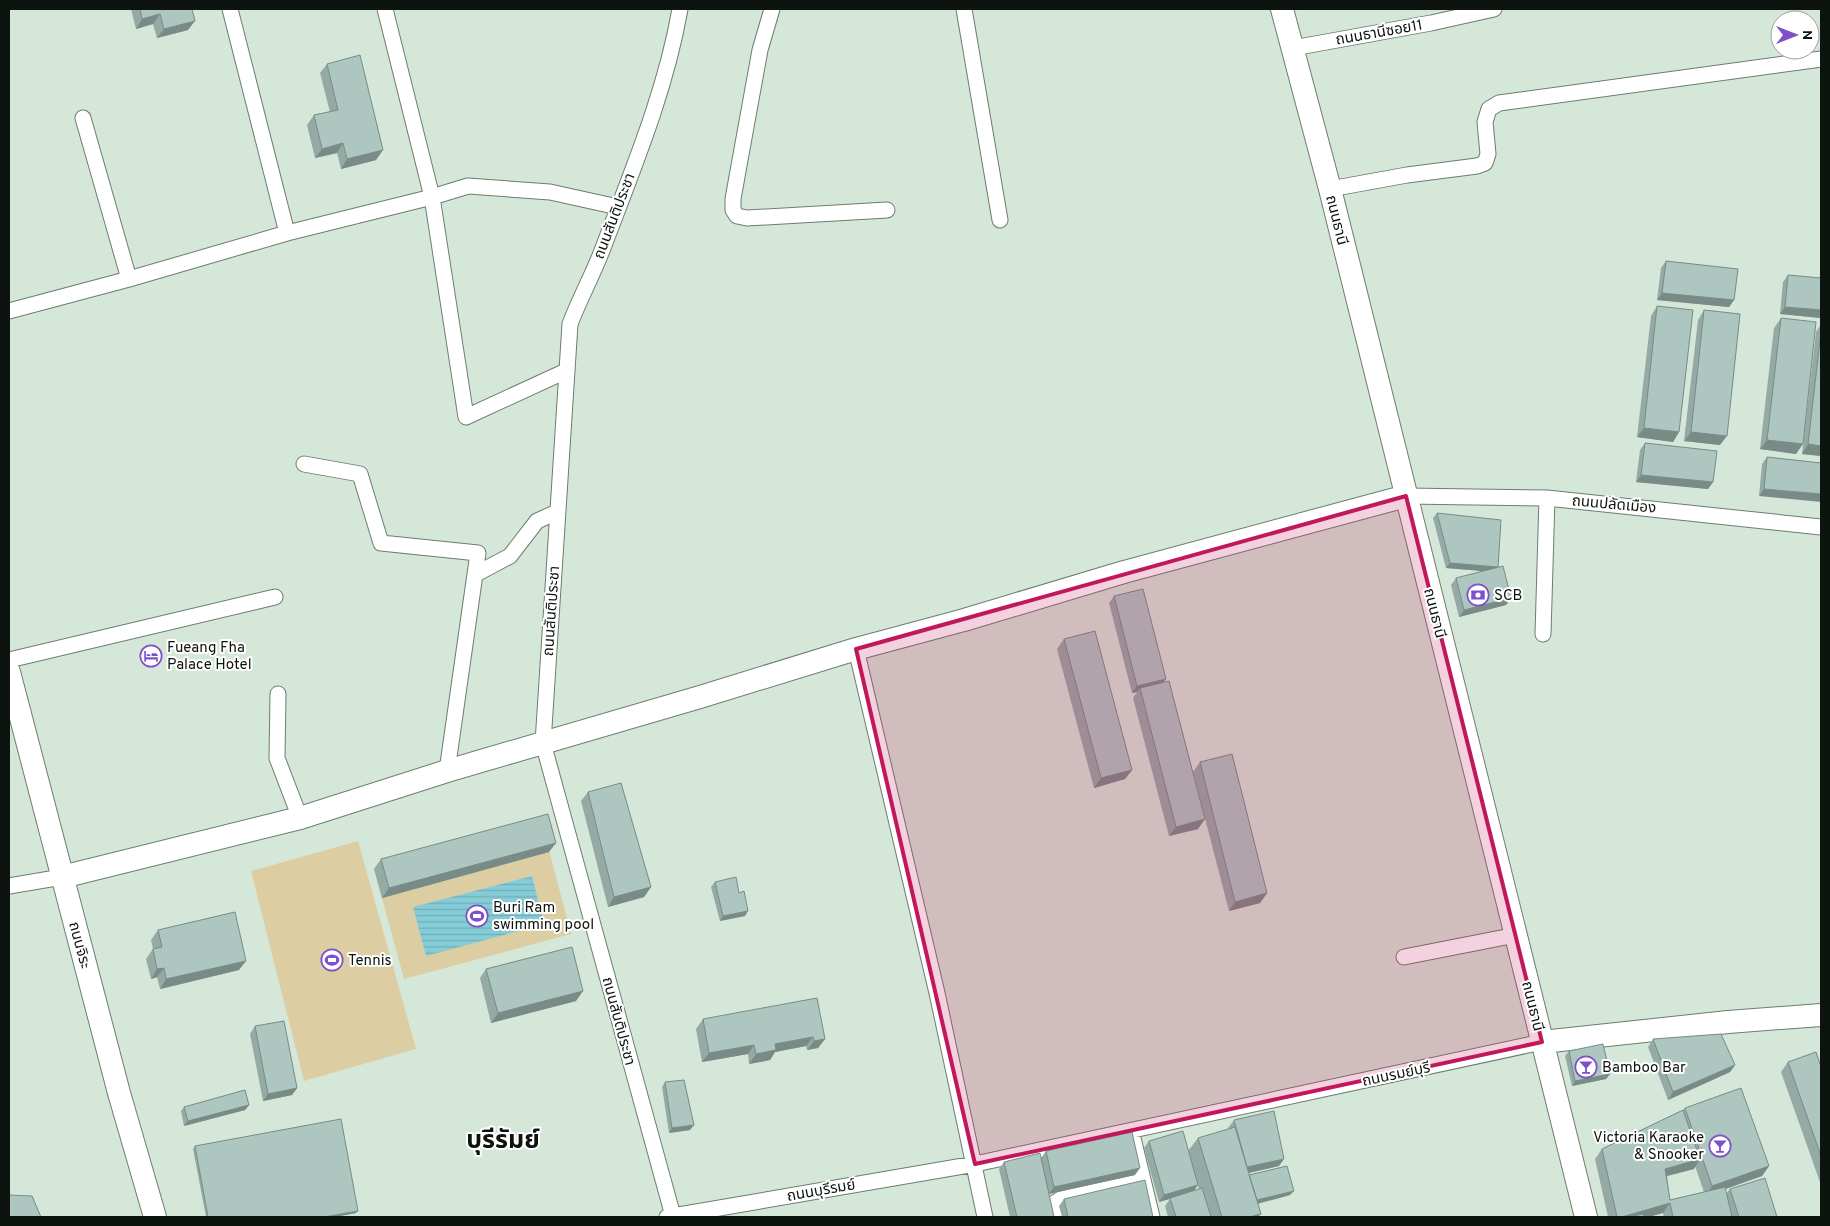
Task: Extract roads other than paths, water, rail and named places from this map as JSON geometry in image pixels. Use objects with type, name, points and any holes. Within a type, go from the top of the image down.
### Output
[{"type":"street","points":[[230,9],[287,233]]},
{"type":"street","points":[[385,9],[432,197],[466,417],[566,371]]},
{"type":"street","name":"ถนนสันติประชา","points":[[670,1217],[543,743],[570,324],[606,242],[657,104],[680,9]]},
{"type":"street","points":[[772,9],[760,50],[733,199],[733,210],[736,216],[747,218],[887,210]]},
{"type":"street","points":[[964,9],[1000,220]]},
{"type":"street","name":"ถนนธานี","points":[[1282,9],[1330,189],[1586,1217]]},
{"type":"street","name":"ถนนธานีซอย11","points":[[1293,48],[1432,23],[1494,9]]},
{"type":"street","points":[[1330,189],[1478,166],[1486,163],[1488,154],[1485,122],[1489,109],[1499,103],[1821,59]]},
{"type":"street","points":[[83,118],[129,279]]},
{"type":"street","points":[[9,311],[129,279],[287,233],[432,197],[468,186],[550,192],[618,206]]},
{"type":"street","points":[[304,464],[360,474],[381,544],[478,553],[447,771]]},
{"type":"street","points":[[9,886],[62,877],[300,818],[447,771],[856,649],[973,617],[1124,572],[1406,496]]},
{"type":"street","name":"ถนนปลัดเมือง","points":[[1406,496],[1547,498],[1821,527]]},
{"type":"street","points":[[1543,634],[1547,498]]},
{"type":"street","points":[[476,574],[510,556],[537,521],[558,512]]},
{"type":"street","points":[[9,660],[275,597]]},
{"type":"street","points":[[856,649],[937,993],[985,1217]]},
{"type":"street","name":"ถนนจิระ","points":[[9,672],[119,1093],[155,1217]]},
{"type":"street","points":[[278,694],[276,758],[300,818]]},
{"type":"street","points":[[1404,957],[1516,935]]},
{"type":"street","name":"ถนนรมย์บุรี","points":[[975,1164],[1542,1042],[1728,1022],[1821,1015]]},
{"type":"street","points":[[1130,1130],[1152,1217]]},
{"type":"street","name":"ถนนบุรีรมย์","points":[[670,1217],[975,1164]]},
{"type":"street","points":[[1055,1217],[1053,1204],[1062,1198],[1144,1180]]},
{"type":"water","points":[[532,876],[544,924],[426,956],[413,907]]},
{"type":"place","name":"SCB","points":[[1478,595]]},
{"type":"place","name":"Fueang Fha Palace Hotel","points":[[151,656]]},
{"type":"place","name":"Buri Ram swimming pool","points":[[477,916]]},
{"type":"place","name":"Tennis","points":[[332,960]]},
{"type":"place","name":"Bamboo Bar","points":[[1586,1067]]},
{"type":"place","name":"Victoria Karaoke & Snooker","points":[[1720,1146]]},
{"type":"district","name":"บุรีรัมย์","points":[[503,1139]]}]
